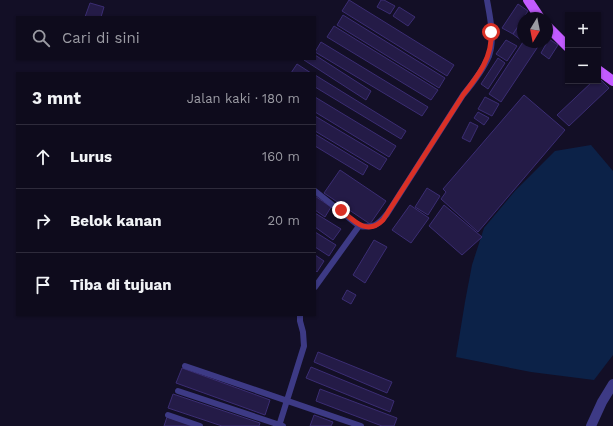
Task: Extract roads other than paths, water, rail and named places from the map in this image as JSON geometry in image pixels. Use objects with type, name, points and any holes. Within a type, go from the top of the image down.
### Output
[{"type":"main road","points":[[528,0],[536,12]]},
{"type":"main road","points":[[553,32],[565,44]]},
{"type":"main road","points":[[601,72],[613,81]]},
{"type":"street","points":[[591,426],[602,402],[612,388]]},
{"type":"lane","points":[[316,192],[360,226],[367,227],[378,224],[387,214],[489,56],[492,40],[487,0]]},
{"type":"lane","points":[[316,286],[360,226]]},
{"type":"lane","points":[[178,391],[281,426],[304,346],[300,316]]},
{"type":"lane","points":[[185,366],[360,426]]},
{"type":"lane","points":[[168,415],[200,426]]},
{"type":"water","points":[[591,145],[613,171],[613,355],[594,380],[531,372],[456,357],[472,265],[484,228],[515,191],[555,151]]}]
